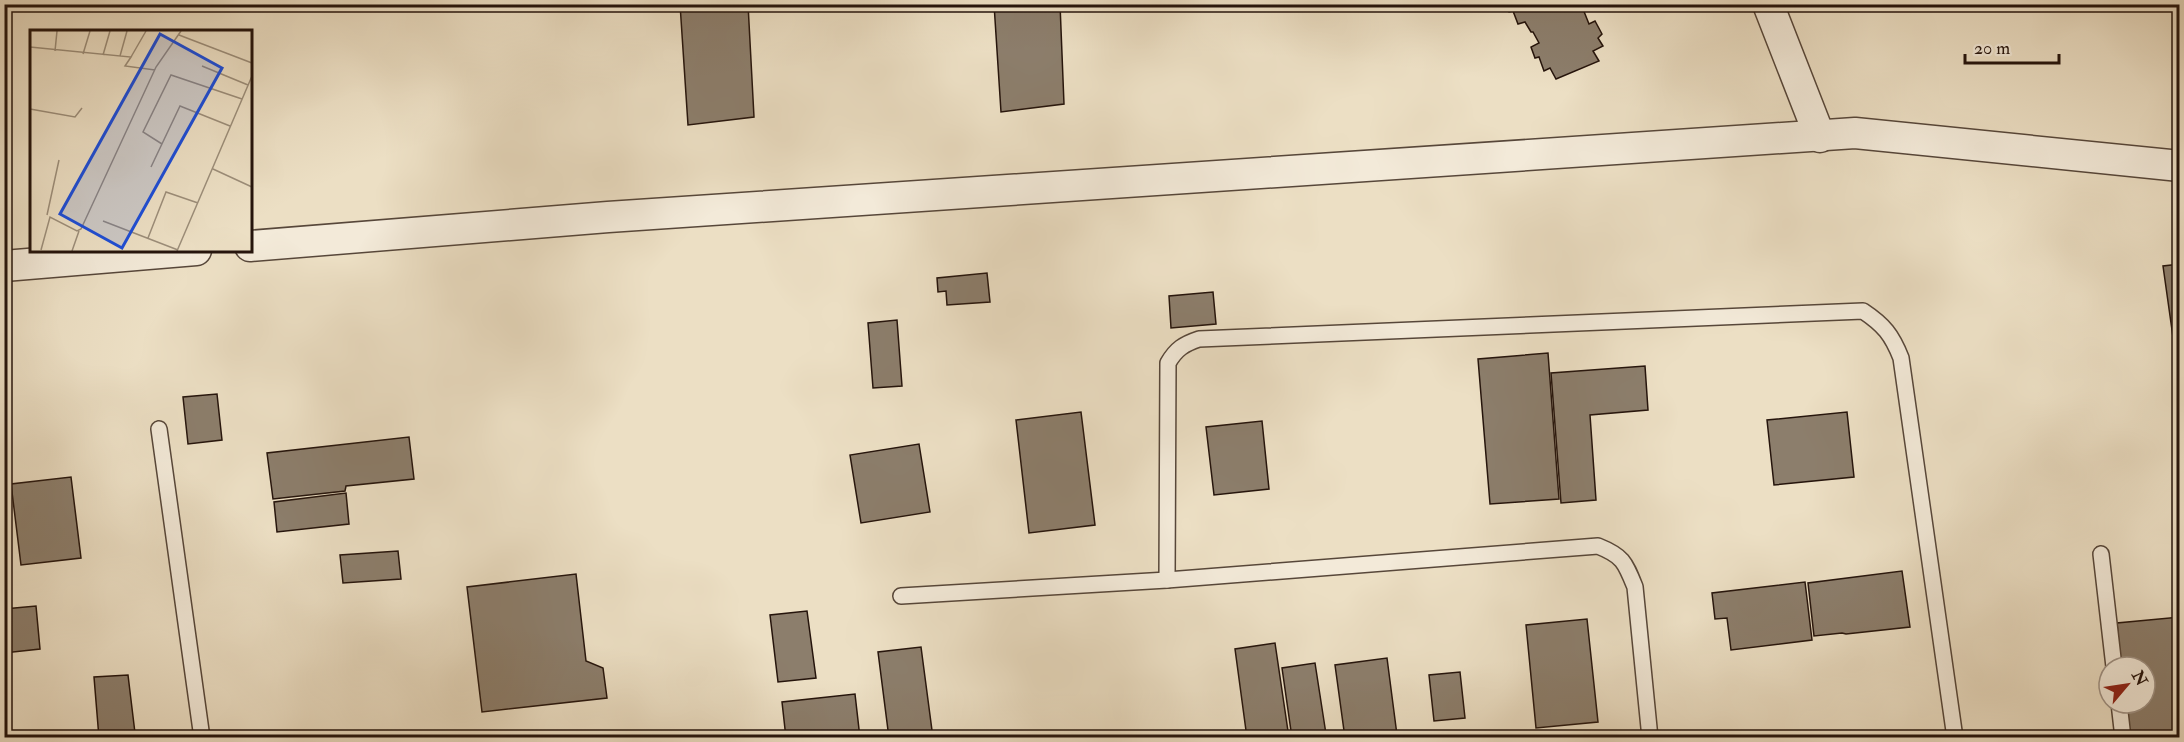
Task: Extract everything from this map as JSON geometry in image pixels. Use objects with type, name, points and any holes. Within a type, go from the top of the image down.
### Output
[{"type":"street","points":[[1768,4],[1820,137]]},
{"type":"street","points":[[252,246],[608,217],[1855,133],[2180,166]]},
{"type":"street","points":[[4,266],[172,252]]},
{"type":"lane","points":[[1167,580],[1168,363],[1174,352],[1183,345],[1199,339],[1863,311],[1882,324],[1894,341],[1901,358],[1955,738]]},
{"type":"lane","points":[[159,429],[202,738]]},
{"type":"lane","points":[[902,596],[1167,580],[1598,546],[1616,554],[1627,567],[1635,587],[1650,738]]},
{"type":"lane","points":[[2101,554],[2113,655]]},
{"type":"lane","points":[[2120,715],[2123,738]]},
{"type":"building","points":[[680,4],[748,4],[754,117],[688,125]]},
{"type":"building","points":[[994,4],[1060,4],[1064,104],[1001,112]]},
{"type":"building","points":[[1505,4],[1581,4],[1589,24],[1595,21],[1602,34],[1598,38],[1603,46],[1593,51],[1599,61],[1556,79],[1550,68],[1544,71],[1539,57],[1535,58],[1531,47],[1539,43],[1533,32],[1525,22],[1518,24],[1513,11],[1509,12]]},
{"type":"building","points":[[2180,264],[2180,387],[2163,266]]},
{"type":"building","points":[[987,273],[990,302],[947,305],[946,291],[938,292],[937,278]]},
{"type":"building","points":[[1213,292],[1216,324],[1171,328],[1169,296]]},
{"type":"building","points":[[897,320],[902,386],[873,388],[868,323]]},
{"type":"building","points":[[1548,353],[1559,499],[1490,504],[1478,359]]},
{"type":"building","points":[[1645,366],[1648,410],[1590,415],[1596,500],[1561,503],[1551,373]]},
{"type":"building","points":[[217,394],[222,440],[188,444],[183,397]]},
{"type":"building","points":[[1081,412],[1095,525],[1029,533],[1016,420]]},
{"type":"building","points":[[1847,412],[1854,477],[1774,485],[1767,420]]},
{"type":"building","points":[[1262,421],[1269,489],[1214,495],[1206,427]]},
{"type":"building","points":[[409,437],[414,479],[346,486],[345,491],[273,499],[267,453]]},
{"type":"building","points":[[919,444],[930,512],[861,523],[850,455]]},
{"type":"building","points":[[71,477],[81,558],[21,565],[11,484]]},
{"type":"building","points":[[346,493],[349,524],[277,532],[274,502]]},
{"type":"building","points":[[398,551],[401,579],[343,583],[340,555]]},
{"type":"building","points":[[1902,571],[1910,627],[1814,636],[1808,583]]},
{"type":"building","points":[[576,574],[586,661],[603,668],[607,698],[482,712],[467,587]]},
{"type":"building","points":[[1805,582],[1812,640],[1731,650],[1727,618],[1715,619],[1712,593]]},
{"type":"building","points":[[36,606],[40,649],[4,653],[4,609]]},
{"type":"building","points":[[807,611],[816,678],[778,682],[770,615]]},
{"type":"building","points":[[2180,617],[2180,738],[2129,738],[2126,715],[2157,715],[2157,655],[2120,655],[2117,623]]},
{"type":"building","points":[[1587,619],[1598,722],[1536,728],[1526,625]]},
{"type":"building","points":[[1275,643],[1289,738],[1247,738],[1235,649]]},
{"type":"building","points":[[921,647],[933,738],[889,738],[878,652]]},
{"type":"building","points":[[1387,658],[1397,735],[1377,738],[1345,738],[1335,665]]},
{"type":"building","points":[[1315,663],[1326,734],[1292,738],[1282,668]]},
{"type":"building","points":[[1460,672],[1465,718],[1434,721],[1429,675]]},
{"type":"building","points":[[128,675],[135,733],[99,738],[94,677]]},
{"type":"building","points":[[855,694],[860,738],[786,738],[782,702]]}]
